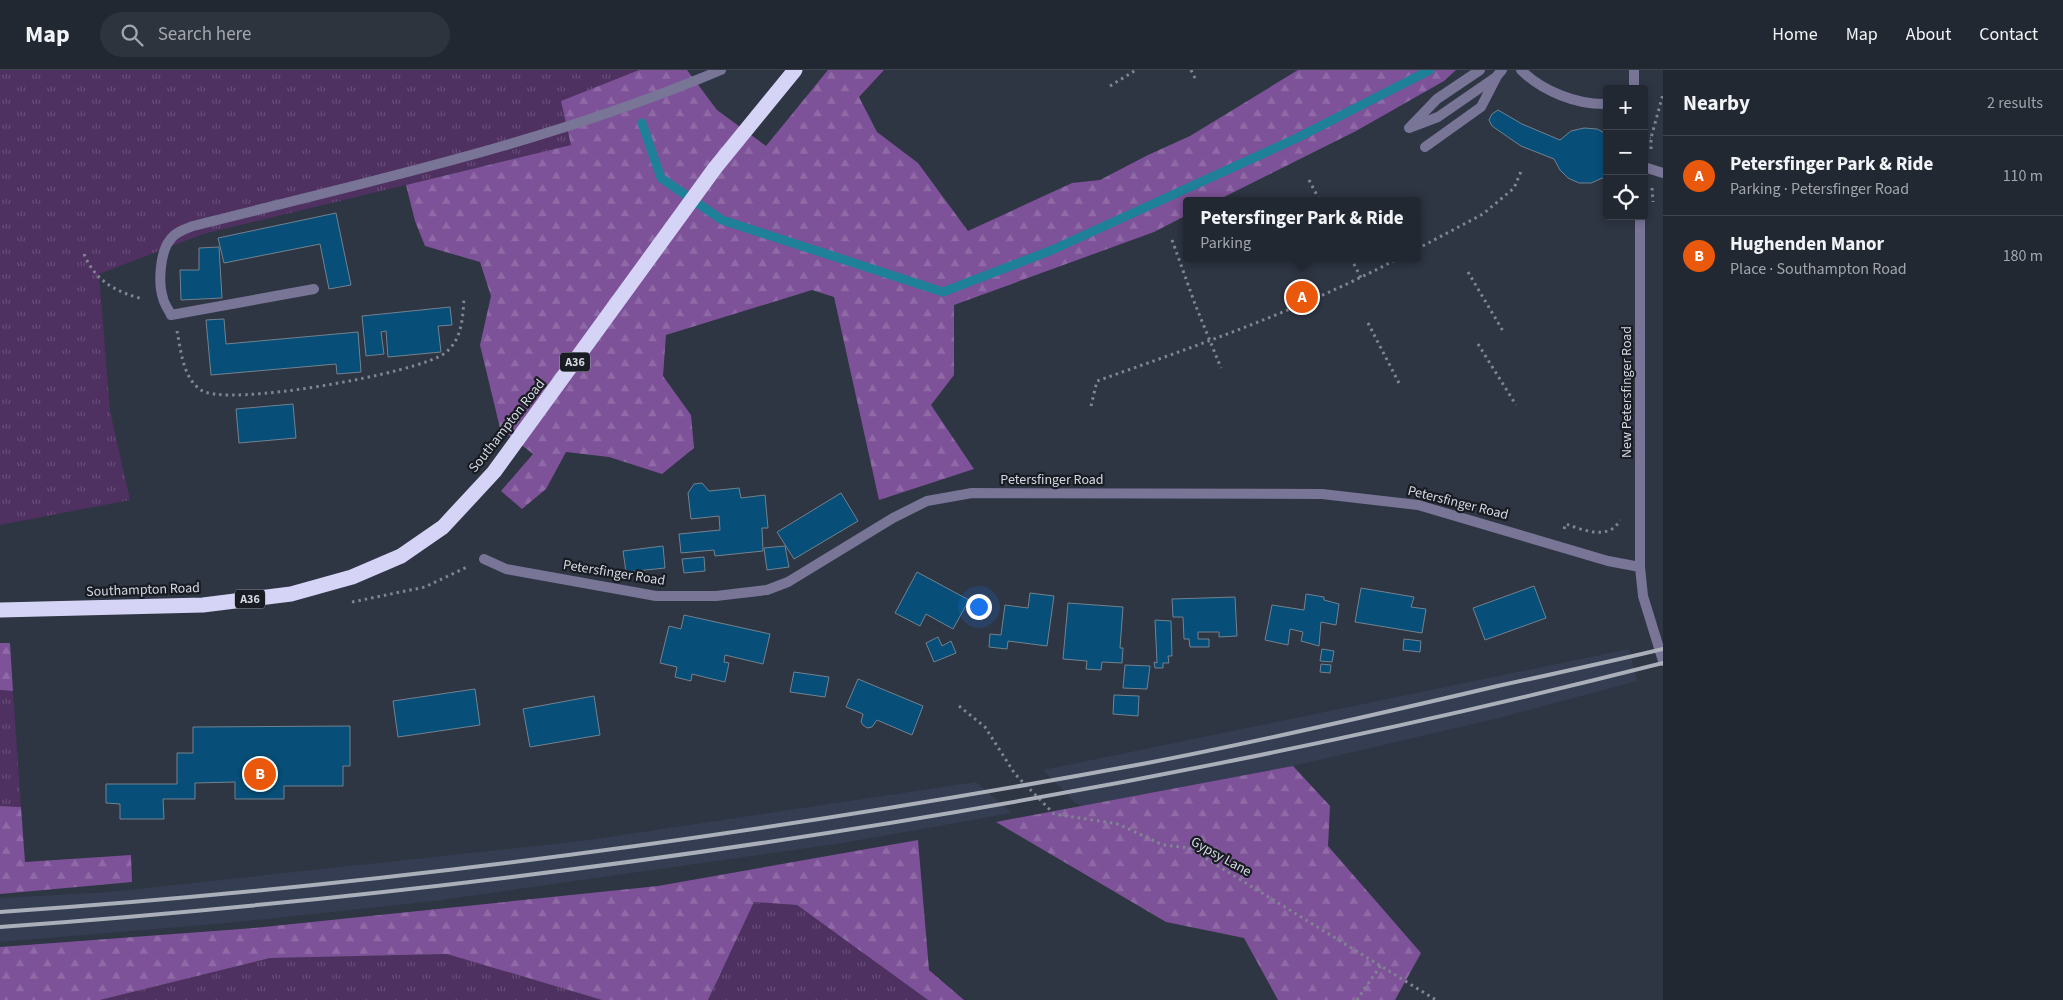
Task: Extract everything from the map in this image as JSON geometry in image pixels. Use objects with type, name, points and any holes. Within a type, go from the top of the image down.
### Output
[{"type":"highway","name":"Southampton Road","points":[[0,610],[203,605],[291,594],[352,577],[401,556],[443,527],[494,472],[715,168],[795,70]]},
{"type":"street","points":[[314,289],[172,315],[162,297],[162,265],[165,247],[170,239],[180,231],[577,125],[721,70]]},
{"type":"street","points":[[1480,70],[1437,100],[1409,128],[1438,117],[1499,74]]},
{"type":"street","points":[[1521,70],[1531,79],[1566,97],[1591,104],[1603,104]]},
{"type":"street","points":[[1634,70],[1634,85]]},
{"type":"street","points":[[1425,147],[1481,107],[1499,74]]},
{"type":"street","points":[[1648,168],[1663,173]]},
{"type":"street","name":"New Petersfinger Road","points":[[1640,220],[1640,567],[1643,596],[1663,661]]},
{"type":"street","name":"Petersfinger Road","points":[[484,559],[506,569],[656,596],[716,596],[767,590],[788,582],[893,518],[926,501],[972,494],[1322,494],[1418,505],[1608,561],[1640,567]]},
{"type":"path","points":[[1110,86],[1136,70]]},
{"type":"path","points":[[1190,70],[1196,80]]},
{"type":"path","points":[[1421,246],[1483,214],[1514,188],[1522,169]]},
{"type":"path","points":[[1309,180],[1318,197]]},
{"type":"path","points":[[1172,240],[1221,368]]},
{"type":"path","points":[[84,254],[94,274],[102,282],[114,289],[154,302],[162,297]]},
{"type":"path","points":[[1354,262],[1361,278]]},
{"type":"path","points":[[1091,406],[1097,381],[1210,342],[1361,278],[1391,262]]},
{"type":"path","points":[[1468,272],[1503,331]]},
{"type":"path","points":[[172,315],[184,364],[192,381],[200,390],[210,395],[225,396],[361,379],[430,360],[444,354],[455,344],[460,329],[464,297]]},
{"type":"path","points":[[1368,323],[1400,385]]},
{"type":"path","points":[[1478,344],[1516,406]]},
{"type":"path","points":[[1559,545],[1566,524],[1591,532],[1607,531],[1618,524],[1621,518]]},
{"type":"path","name":"Gypsy Lane","points":[[959,706],[985,727],[1015,774],[1054,814],[1118,824],[1162,845],[1189,848],[1436,1000]]},
{"type":"path","points":[[1357,1000],[1381,965]]},
{"type":"shaded area","points":[[1629,649],[1637,681],[1499,718],[1293,766],[1083,806],[1075,803],[1043,770]]},
{"type":"shaded area","points":[[976,782],[1012,813],[843,843],[435,901],[229,923],[0,942],[0,898],[109,892],[582,841]]},
{"type":"green space","points":[[0,70],[639,70],[562,101],[571,145],[203,234],[99,274],[110,411],[130,500],[0,525]]},
{"type":"green space","points":[[639,70],[687,70],[717,110],[766,146],[828,70],[884,70],[859,97],[877,132],[918,163],[968,231],[1072,183],[1100,180],[1190,136],[1298,70],[1456,70],[1444,81],[1356,131],[1224,197],[1183,197],[1183,217],[1154,232],[954,305],[954,375],[931,405],[974,469],[879,500],[834,297],[812,290],[666,335],[663,376],[691,415],[694,448],[662,474],[609,457],[566,452],[546,489],[522,509],[501,491],[533,454],[500,428],[480,345],[491,296],[480,262],[425,246],[415,221],[406,185],[571,145],[561,101]]},
{"type":"green space","points":[[0,643],[10,643],[13,691],[0,690]]},
{"type":"green space","points":[[0,690],[13,691],[21,807],[0,806]]},
{"type":"green space","points":[[1293,766],[1330,806],[1328,846],[1421,953],[1395,1000],[1278,1000],[1244,938],[1166,922],[996,822]]},
{"type":"green space","points":[[0,806],[21,807],[25,862],[131,855],[132,882],[0,894]]},
{"type":"green space","points":[[918,840],[929,970],[964,1000],[928,1000],[797,905],[754,902],[708,1000],[602,1000],[447,954],[270,958],[100,1000],[0,1000],[0,947],[254,928],[658,886]]},
{"type":"green space","points":[[754,902],[797,905],[928,1000],[708,1000]]},
{"type":"green space","points":[[448,954],[602,1000],[100,1000],[270,958]]},
{"type":"building","points":[[1498,110],[1522,124],[1560,140],[1571,131],[1584,128],[1597,129],[1603,132],[1603,178],[1591,183],[1579,183],[1568,178],[1560,170],[1554,159],[1521,146],[1492,126],[1489,120],[1492,114]]},
{"type":"building","points":[[336,213],[351,285],[329,289],[320,244],[224,263],[218,238]]},
{"type":"building","points":[[219,247],[222,298],[181,300],[180,270],[199,270],[199,248]]},
{"type":"building","points":[[450,307],[452,325],[438,326],[441,352],[388,357],[386,331],[381,332],[384,354],[366,356],[362,316]]},
{"type":"building","points":[[224,319],[226,344],[358,332],[361,372],[337,374],[336,364],[211,375],[206,320]]},
{"type":"building","points":[[293,404],[296,438],[239,443],[236,409]]},
{"type":"building","points":[[702,483],[709,491],[739,488],[741,498],[765,495],[768,528],[762,528],[763,551],[715,556],[714,550],[681,553],[679,534],[720,530],[719,516],[691,519],[688,493],[694,484]]},
{"type":"building","points":[[841,493],[858,521],[794,559],[777,532]]},
{"type":"building","points":[[663,546],[665,568],[626,572],[623,551]]},
{"type":"building","points":[[785,546],[789,567],[767,570],[764,548]]},
{"type":"building","points":[[704,557],[705,571],[684,573],[682,559]]},
{"type":"building","points":[[917,572],[969,600],[953,629],[926,614],[920,626],[895,613]]},
{"type":"building","points":[[1534,586],[1546,618],[1485,640],[1473,608]]},
{"type":"building","points":[[1361,588],[1414,597],[1411,607],[1426,609],[1422,633],[1355,622]]},
{"type":"building","points":[[1030,593],[1054,596],[1047,646],[1008,641],[1007,649],[989,647],[990,634],[1001,635],[1005,605],[1028,608]]},
{"type":"building","points":[[1306,594],[1324,597],[1324,600],[1339,604],[1336,625],[1321,622],[1319,646],[1301,641],[1303,632],[1290,629],[1288,645],[1265,640],[1272,605],[1304,610]]},
{"type":"building","points":[[1235,597],[1237,636],[1219,637],[1219,632],[1198,632],[1198,639],[1209,639],[1209,647],[1190,647],[1189,639],[1184,639],[1183,617],[1173,617],[1172,599]]},
{"type":"building","points":[[1068,603],[1123,607],[1120,648],[1123,648],[1122,663],[1102,662],[1101,670],[1086,669],[1087,661],[1063,659]]},
{"type":"building","points":[[684,615],[770,634],[763,664],[725,655],[724,662],[729,663],[725,682],[692,674],[691,681],[675,677],[677,667],[660,663],[669,626],[681,629]]},
{"type":"building","points":[[1155,620],[1171,621],[1172,656],[1168,656],[1169,663],[1163,663],[1163,668],[1155,668],[1154,662],[1157,663]]},
{"type":"building","points":[[938,637],[942,646],[951,641],[956,653],[934,662],[926,643]]},
{"type":"building","points":[[1404,639],[1421,641],[1420,652],[1403,650]]},
{"type":"building","points":[[1322,649],[1334,651],[1332,662],[1320,661]]},
{"type":"building","points":[[1321,664],[1331,665],[1330,673],[1320,672]]},
{"type":"building","points":[[1125,665],[1150,666],[1147,689],[1123,688]]},
{"type":"building","points":[[794,672],[829,677],[825,697],[790,692]]},
{"type":"building","points":[[858,679],[923,706],[912,735],[877,720],[872,727],[867,728],[863,725],[861,722],[863,714],[846,707]]},
{"type":"building","points":[[475,689],[480,725],[398,737],[393,701]]},
{"type":"building","points":[[1114,695],[1139,696],[1138,716],[1113,714]]},
{"type":"building","points":[[594,696],[600,735],[530,747],[523,709]]},
{"type":"building","points":[[350,726],[350,766],[343,766],[343,786],[284,786],[284,799],[235,799],[235,782],[195,783],[195,799],[163,799],[164,819],[120,819],[120,804],[106,803],[106,784],[177,784],[177,753],[193,753],[193,727]]},
{"type":"waterway","points":[[642,123],[661,178],[722,220],[943,292],[1052,250],[1297,138],[1430,70]]},
{"type":"railway","points":[[0,912],[287,888],[430,872],[716,835],[858,813],[1185,756],[1663,649]]},
{"type":"railway","points":[[0,927],[210,910],[419,888],[629,862],[837,831],[1045,796],[1252,757],[1458,712],[1663,663]]},
{"type":"place","name":"Petersfinger Park & Ride","points":[[1302,297]]},
{"type":"place","name":"Hughenden Manor","points":[[260,774]]}]
